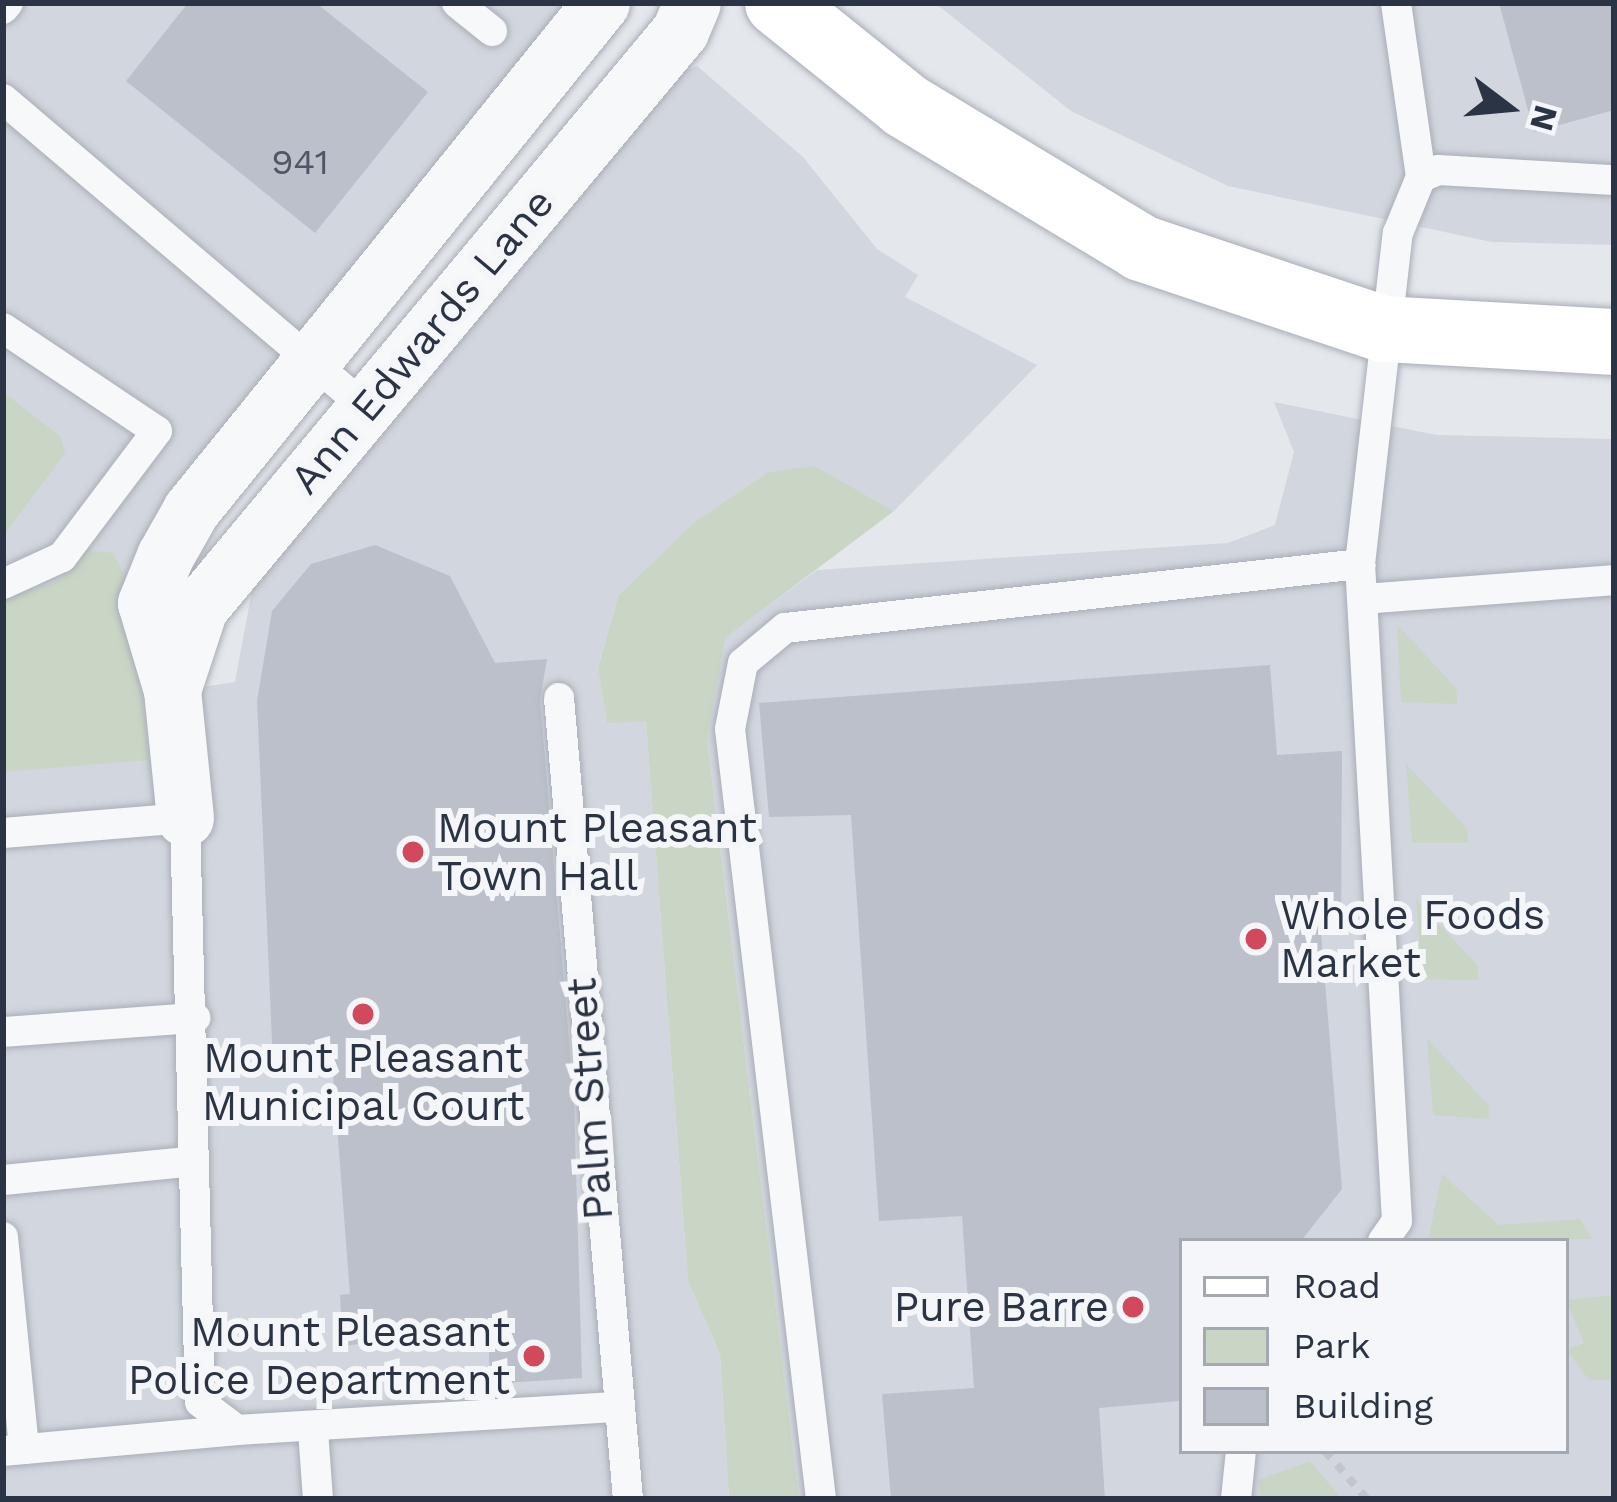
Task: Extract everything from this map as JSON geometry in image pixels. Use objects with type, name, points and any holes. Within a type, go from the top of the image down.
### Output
[{"type":"street","name":"Ann Edwards Lane","points":[[185,818],[172,690],[146,603],[165,556],[190,510],[314,368],[601,3]]},
{"type":"street","name":"Ann Edwards Lane","points":[[172,690],[199,608],[680,31],[692,3]]},
{"type":"street","points":[[778,3],[906,106],[1141,248],[1382,329],[1614,342]]},
{"type":"lane","points":[[457,3],[492,32]]},
{"type":"lane","points":[[1385,1238],[1397,1222],[1360,564],[1382,329],[1404,204],[1421,177],[1396,3]]},
{"type":"lane","points":[[3,99],[366,408]]},
{"type":"lane","points":[[1421,177],[1485,170],[1614,180]]},
{"type":"lane","points":[[3,328],[157,431],[62,557],[3,584]]},
{"type":"lane","points":[[821,1499],[730,729],[742,663],[785,628],[1360,564]]},
{"type":"lane","points":[[1363,599],[1614,580]]},
{"type":"lane","name":"Palm Street","points":[[559,698],[614,1407],[628,1499]]},
{"type":"lane","points":[[3,833],[185,818],[195,1018],[188,1162],[200,1402],[237,1430]]},
{"type":"lane","points":[[3,1032],[195,1018]]},
{"type":"lane","points":[[3,1180],[188,1162]]},
{"type":"lane","points":[[3,1237],[13,1450],[237,1430],[313,1430],[614,1407]]},
{"type":"lane","points":[[313,1430],[318,1499]]},
{"type":"lane","points":[[1236,1499],[1241,1454]]},
{"type":"path","points":[[1327,1454],[1366,1499]]},
{"type":"shaded area","points":[[3,3],[583,3],[168,492],[129,584],[197,688],[235,682],[253,585],[678,73],[697,66],[803,157],[877,249],[918,275],[905,297],[1037,365],[894,511],[814,467],[768,472],[693,523],[618,596],[598,666],[607,722],[646,720],[688,1281],[720,1354],[729,1499],[3,1499]]},
{"type":"shaded area","points":[[935,3],[1614,3],[1614,245],[1492,242],[1228,186],[1071,111]]},
{"type":"shaded area","points":[[1274,402],[1436,435],[1614,439],[1614,1499],[799,1499],[707,740],[724,638],[817,570],[1228,543],[1275,525],[1294,452]]},
{"type":"green space","points":[[3,392],[60,436],[65,454],[3,536]]},
{"type":"green space","points":[[814,466],[894,511],[725,638],[707,740],[799,1499],[729,1499],[720,1354],[688,1281],[646,721],[607,723],[598,667],[618,596],[693,523],[768,472]]},
{"type":"green space","points":[[85,550],[113,553],[129,584],[149,760],[3,772],[3,599],[56,582]]},
{"type":"green space","points":[[1397,624],[1457,689],[1457,704],[1401,702]]},
{"type":"green space","points":[[1406,764],[1467,828],[1468,843],[1412,843]]},
{"type":"green space","points":[[1416,899],[1478,966],[1478,980],[1422,979]]},
{"type":"green space","points":[[1427,1038],[1489,1106],[1489,1119],[1433,1115]]},
{"type":"green space","points":[[1442,1174],[1499,1225],[1580,1219],[1592,1239],[1569,1238],[1429,1238]]},
{"type":"green space","points":[[1614,1295],[1614,1380],[1589,1380],[1569,1353],[1569,1348],[1584,1343],[1569,1300]]},
{"type":"green space","points":[[1310,1461],[1342,1499],[1261,1499],[1258,1480]]},
{"type":"building","points":[[188,3],[316,3],[428,92],[315,233],[126,81]]},
{"type":"building","points":[[1499,3],[1614,3],[1614,110],[1534,132]]},
{"type":"building","name":"Mount Pleasant Town Hall","points":[[375,545],[450,576],[495,663],[547,659],[540,700],[574,1099],[582,1378],[490,1384],[488,1328],[343,1346],[340,1295],[350,1294],[332,1061],[273,1063],[257,701],[272,611],[311,564]]},
{"type":"building","points":[[1270,665],[1277,755],[1342,751],[1341,932],[1321,933],[1342,1189],[1303,1238],[1179,1238],[1179,1401],[1099,1408],[1105,1499],[891,1499],[882,1394],[974,1388],[962,1216],[879,1221],[851,815],[769,817],[759,703]]},
{"type":"place","name":"Mount Pleasant Town Hall","points":[[413,852]]},
{"type":"place","name":"Whole Foods Market","points":[[1256,939]]},
{"type":"place","name":"Mount Pleasant Municipal Court","points":[[363,1014]]},
{"type":"place","name":"Pure Barre","points":[[1133,1307]]},
{"type":"place","name":"Mount Pleasant Police Department","points":[[534,1356]]}]
